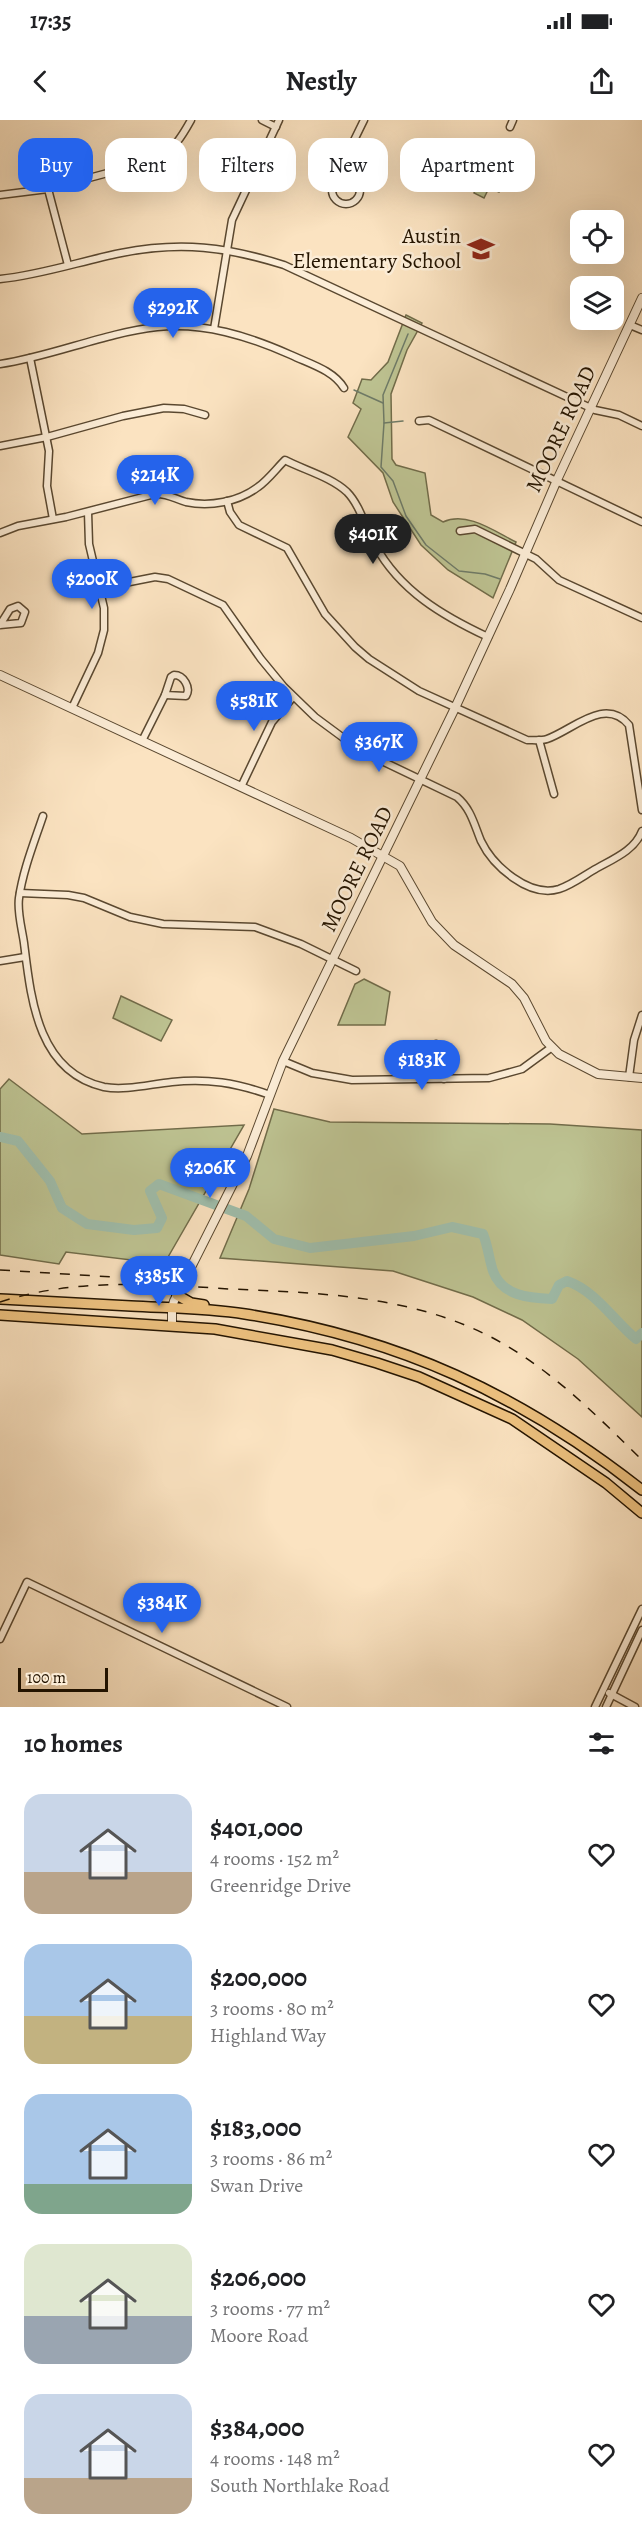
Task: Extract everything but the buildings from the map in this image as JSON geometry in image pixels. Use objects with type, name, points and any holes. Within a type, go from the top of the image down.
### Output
[{"type":"main road","points":[[177,1295],[191,1303],[225,1306],[244,1313]]},
{"type":"main road","points":[[0,1299],[244,1313],[326,1329],[369,1341],[442,1368],[519,1406],[594,1452],[642,1490]]},
{"type":"main road","points":[[0,1315],[215,1329],[332,1350],[419,1377],[512,1419],[606,1483],[642,1514]]},
{"type":"main road","points":[[512,1419],[519,1406]]},
{"type":"street","points":[[93,177],[156,160],[170,152],[191,120]]},
{"type":"street","points":[[262,120],[276,127]]},
{"type":"street","points":[[214,329],[235,212],[279,120]]},
{"type":"street","points":[[355,138],[364,120]]},
{"type":"street","points":[[342,177],[352,178],[359,186],[358,196],[349,204],[341,203],[333,195],[333,184],[342,177]]},
{"type":"street","points":[[0,195],[24,192]]},
{"type":"street","points":[[49,192],[68,265]]},
{"type":"street","points":[[0,279],[153,248],[227,249],[284,265],[590,408],[619,415],[642,426]]},
{"type":"street","name":"MOORE ROAD","points":[[172,1326],[172,1308],[177,1295],[247,1155],[283,1061],[455,708],[557,480],[642,298]]},
{"type":"street","points":[[630,325],[642,330]]},
{"type":"street","points":[[0,364],[158,327],[214,329],[250,338],[289,354],[337,377],[344,388]]},
{"type":"street","points":[[30,358],[47,437],[50,462],[47,486],[53,519]]},
{"type":"street","points":[[0,446],[47,437],[164,408],[184,409],[205,415]]},
{"type":"street","points":[[419,421],[429,420],[642,522]]},
{"type":"street","points":[[0,533],[18,526],[88,512],[155,494],[163,493],[187,502],[209,504],[227,501],[259,486],[285,460],[337,485],[353,501],[376,548],[390,569],[408,588],[432,608],[453,621],[488,637]]},
{"type":"street","points":[[227,501],[230,512],[239,525],[286,548],[325,614],[355,647],[399,680],[518,738],[546,739],[600,713],[613,712],[623,718],[628,725],[642,810]]},
{"type":"street","points":[[72,708],[101,644],[104,608],[89,544],[88,512]]},
{"type":"street","points":[[460,531],[475,529],[541,562],[559,580],[642,618]]},
{"type":"street","points":[[99,588],[155,577],[168,579],[224,605],[261,659],[293,697],[350,744],[457,797],[471,813],[484,846],[499,866],[512,876],[539,890],[559,889],[569,884],[630,849],[642,831]]},
{"type":"street","points":[[0,675],[384,855],[400,866],[425,913],[441,933],[472,958],[512,984],[524,998],[546,1041],[552,1047],[570,1062],[598,1074],[642,1078]]},
{"type":"street","points":[[142,741],[165,694]]},
{"type":"street","points":[[241,787],[272,722],[293,697]]},
{"type":"street","points":[[539,740],[554,794]]},
{"type":"street","points":[[43,816],[26,865],[19,901],[26,957],[45,1041],[54,1056],[74,1074],[106,1088],[219,1080],[270,1095]]},
{"type":"street","points":[[20,893],[68,895],[130,917],[163,924],[255,927],[334,959],[356,971]]},
{"type":"street","points":[[0,961],[26,957]]},
{"type":"street","points":[[629,1077],[634,1040],[642,1015]]},
{"type":"street","points":[[436,1044],[443,1053],[444,1079]]},
{"type":"street","points":[[283,1061],[312,1073],[352,1080],[489,1078],[509,1074],[536,1061],[552,1047]]},
{"type":"street","points":[[0,1639],[27,1582],[287,1707]]},
{"type":"street","points":[[595,1707],[642,1609]]},
{"type":"street","points":[[606,1707],[642,1630]]},
{"type":"street","points":[[603,1690],[634,1707]]},
{"type":"green space","points":[[474,192],[487,192],[484,198]]},
{"type":"green space","points":[[406,315],[422,323],[407,350],[391,394],[392,459],[396,465],[425,473],[431,515],[443,522],[452,519],[471,521],[516,542],[493,598],[448,570],[421,545],[393,502],[383,473],[348,437],[361,409],[353,403],[362,379],[371,380],[388,362]]},
{"type":"green space","points":[[364,979],[390,992],[385,1025],[338,1025],[355,984]]},
{"type":"green space","points":[[121,996],[172,1020],[161,1041],[113,1018]]},
{"type":"green space","points":[[9,1079],[82,1134],[244,1125],[164,1264],[66,1252],[59,1264],[0,1255],[0,1089]]},
{"type":"green space","points":[[274,1109],[330,1122],[550,1124],[642,1130],[642,1417],[578,1359],[522,1320],[473,1297],[393,1271],[220,1258],[249,1189]]},
{"type":"waterway","points":[[408,334],[383,395],[381,467],[393,481],[406,516],[426,545],[459,571],[485,574],[500,579]]},
{"type":"waterway","points":[[354,390],[383,403]]},
{"type":"waterway","points":[[384,423],[403,421]]},
{"type":"waterway","points":[[0,1137],[18,1141],[50,1181],[62,1208],[87,1224],[134,1230],[157,1228],[162,1218],[150,1191],[159,1184],[246,1216],[274,1239],[310,1248],[414,1236],[452,1227],[483,1234],[493,1271],[497,1279],[510,1291],[534,1298],[552,1299],[559,1285],[567,1281],[596,1299],[636,1339],[642,1333]]},
{"type":"railway","points":[[0,1270],[114,1277]]},
{"type":"railway","points":[[0,1302],[57,1289],[143,1285],[297,1292],[396,1304],[460,1323],[512,1349],[571,1393],[642,1460]]},
{"type":"place","name":"Austin Elementary School","points":[[481,249]]}]
